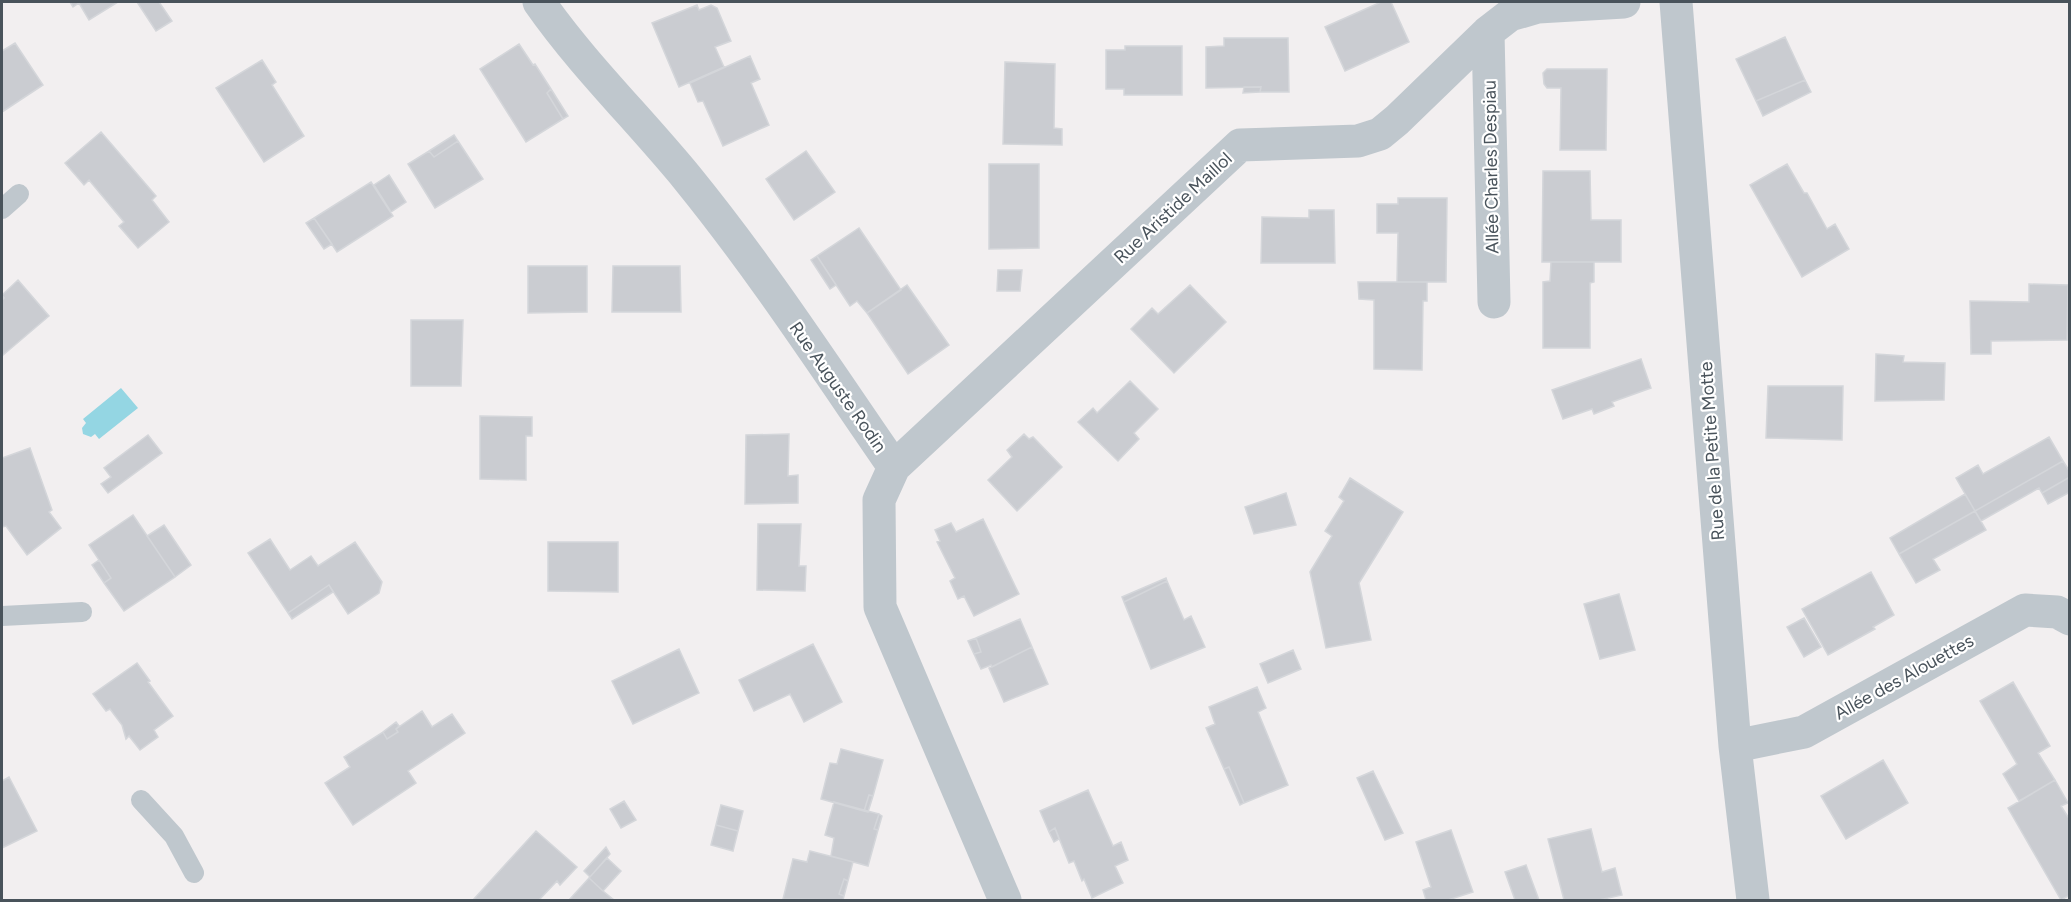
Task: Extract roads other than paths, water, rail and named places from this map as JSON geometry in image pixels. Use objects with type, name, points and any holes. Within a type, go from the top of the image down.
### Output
[{"type":"street","name":"Rue Auguste Rodin","points":[[539,2],[562,34],[688,179],[744,252],[894,467],[879,500],[880,607],[1005,900]]},
{"type":"street","name":"Rue Aristide Maillol","points":[[894,467],[1240,145],[1358,141],[1380,134],[1488,32],[1510,15],[1538,7],[1624,2]]},
{"type":"street","name":"Rue de la Petite Motte","points":[[1676,2],[1735,746],[1753,900]]},
{"type":"street","name":"Allée Charles Despiau","points":[[1488,32],[1494,303]]},
{"type":"street","name":"Allée des Alouettes","points":[[1735,746],[1804,732],[2025,610],[2057,612],[2070,619]]},
{"type":"lane","points":[[2,209],[19,194]]},
{"type":"lane","points":[[2,615],[82,612]]},
{"type":"lane","points":[[141,801],[174,836],[194,873]]},
{"type":"water","points":[[121,388],[138,408],[99,439],[95,434],[91,437],[83,434],[82,428],[86,423],[83,419]]}]
